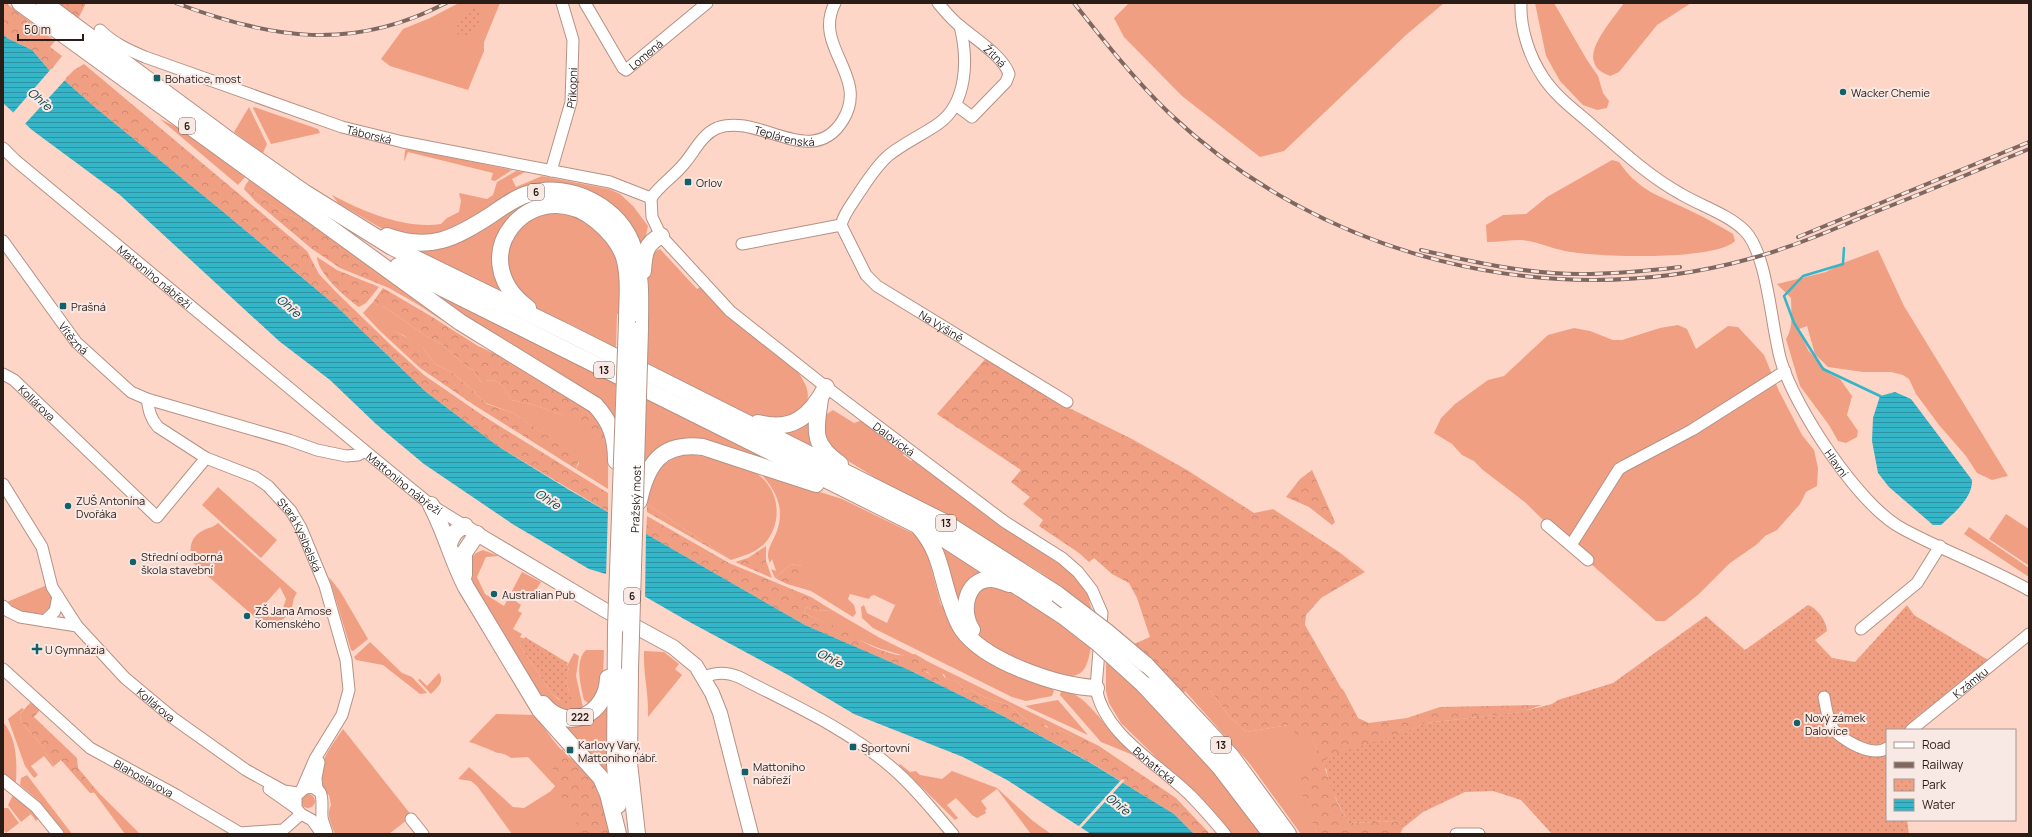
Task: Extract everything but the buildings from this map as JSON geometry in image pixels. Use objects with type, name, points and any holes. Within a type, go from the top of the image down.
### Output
[{"type":"highway","name":"6","points":[[20,3],[460,322],[583,395],[595,404],[606,416],[613,430],[616,446],[615,477],[621,510]]},
{"type":"highway","name":"6","points":[[44,3],[225,137],[348,221],[404,242],[416,244],[428,243],[456,236],[510,202],[527,194],[561,190],[600,204],[616,219],[626,233],[634,249],[639,276],[633,325]]},
{"type":"highway","name":"6","points":[[566,332],[517,300],[504,281],[500,269],[499,253],[502,240],[509,228],[518,219],[530,211],[544,206],[559,204],[575,208],[591,215],[606,228],[616,241],[624,258],[633,325]]},
{"type":"highway","name":"13","points":[[348,221],[392,248],[566,332],[946,524],[1056,594],[1107,632],[1145,664],[1231,756],[1288,834]]},
{"type":"highway","points":[[633,325],[645,253],[648,245],[661,236]]},
{"type":"highway","name":"13","points":[[357,246],[850,493],[941,537],[1021,587],[1063,616],[1099,644],[1143,684],[1220,766],[1271,834]]},
{"type":"highway","name":"Pražský most","points":[[618,667],[616,627],[621,510],[633,325]]},
{"type":"highway","name":"Pražský most","points":[[618,667],[634,523],[633,325]]},
{"type":"highway","points":[[726,413],[771,426],[782,426],[794,423],[806,416],[823,393]]},
{"type":"highway","points":[[823,393],[816,438],[831,458],[867,483]]},
{"type":"highway","points":[[634,523],[647,473],[662,455],[672,450],[685,447],[703,447],[761,467],[850,493]]},
{"type":"highway","points":[[431,505],[450,544],[457,567],[466,587]]},
{"type":"highway","points":[[918,526],[933,546],[942,567],[950,601],[962,630],[973,641],[994,655],[1035,676],[1062,684],[1096,688]]},
{"type":"highway","points":[[450,544],[452,536],[457,530],[471,530]]},
{"type":"highway","name":"222","points":[[471,530],[464,553],[463,571],[466,587],[528,689],[554,715],[569,718],[581,717],[592,713],[604,698],[608,684],[618,667]]},
{"type":"highway","points":[[994,655],[976,637],[968,625],[965,604],[968,595],[973,588],[986,580],[992,579],[1021,587]]},
{"type":"highway","name":"6","points":[[618,667],[615,764],[622,834]]},
{"type":"highway","name":"6","points":[[618,667],[637,834]]},
{"type":"highway","points":[[528,689],[540,710],[601,778],[608,794],[618,834]]},
{"type":"main road","name":"Mattoniho nábřeží","points":[[471,530],[603,608],[674,647],[696,666],[704,677],[720,713],[751,834]]},
{"type":"street","name":"Příkopní","points":[[551,171],[571,102],[573,40],[562,3]]},
{"type":"street","name":"Lomená","points":[[585,3],[623,68],[626,70],[706,3]]},
{"type":"street","name":"Teplárenská","points":[[651,198],[659,188],[684,164],[704,137],[718,128],[740,124],[798,142],[809,142],[829,134],[836,128],[842,121],[852,98],[850,84],[830,35],[828,24],[830,12],[835,3]]},
{"type":"street","name":"Žitná","points":[[938,3],[960,26],[972,34],[1007,67],[1009,74],[1006,82],[972,118],[956,105]]},
{"type":"street","name":"Hlavní","points":[[1521,3],[1521,13],[1532,56],[1543,77],[1558,95],[1653,177],[1680,194],[1729,219],[1745,231],[1755,246],[1766,282],[1774,332],[1785,371],[1793,390],[1827,449],[1852,481],[1880,513],[1902,528],[2029,590]]},
{"type":"street","points":[[742,244],[841,225],[843,217],[869,178],[888,155],[939,123],[949,115],[956,105],[964,71],[965,51],[960,26]]},
{"type":"street","name":"Táborská","points":[[100,30],[110,39],[139,55],[342,127],[384,138],[610,182],[651,198]]},
{"type":"street","name":"Mattoniho nábřeží","points":[[3,148],[15,160],[431,505],[471,530]]},
{"type":"street","name":"Dalovická","points":[[651,198],[652,217],[661,236],[730,311],[823,393],[1005,522],[1062,558],[1087,583],[1096,597],[1102,613],[1096,688]]},
{"type":"street","name":"Na Výšině","points":[[841,225],[866,275],[877,286],[1067,402]]},
{"type":"street","name":"Vítězná","points":[[3,241],[76,342],[131,392],[148,399]]},
{"type":"street","points":[[1571,545],[1619,469],[1692,430],[1785,371]]},
{"type":"street","name":"Kollárova","points":[[3,374],[14,380],[157,517],[206,458]]},
{"type":"street","points":[[148,399],[289,440],[317,450],[346,456],[358,455],[365,451]]},
{"type":"street","name":"Stará Kysibelská","points":[[148,399],[150,413],[158,427],[185,446],[206,458],[255,477],[268,486],[291,511],[301,528],[325,586],[348,669],[347,699],[342,715],[330,737],[315,759],[295,799],[301,813]]},
{"type":"street","name":"Kollárova","points":[[3,484],[42,547],[52,587],[77,626],[124,678],[173,718],[246,770],[301,813]]},
{"type":"street","points":[[1547,525],[1588,560]]},
{"type":"street","points":[[1861,629],[1917,582],[1940,546]]},
{"type":"street","points":[[45,621],[55,611],[58,596]]},
{"type":"street","points":[[5,611],[20,617],[77,626]]},
{"type":"street","name":"K zámku","points":[[1912,729],[2029,634]]},
{"type":"street","name":"Blahoslavova","points":[[3,669],[90,748],[176,795],[240,834],[283,830],[301,813]]},
{"type":"street","points":[[704,677],[714,673],[727,672],[739,676],[857,741],[891,767],[926,802],[953,834]]},
{"type":"street","name":"Bohatická","points":[[1096,688],[1098,699],[1112,725],[1190,796],[1225,834]]},
{"type":"street","points":[[1824,696],[1832,727],[1839,735],[1850,743],[1863,748],[1875,751],[1884,751],[1886,749]]},
{"type":"street","name":"Stará Kysibelská","points":[[327,834],[322,818],[323,797],[317,790],[317,770],[330,737]]},
{"type":"street","name":"Kollárova","points":[[246,770],[284,791],[300,791]]},
{"type":"street","points":[[3,780],[36,807],[58,834]]},
{"type":"street","points":[[300,791],[308,788],[317,790]]},
{"type":"street","points":[[301,813],[317,814],[323,806]]},
{"type":"street","points":[[301,813],[312,820],[322,834]]},
{"type":"street","points":[[411,819],[423,834]]},
{"type":"street","points":[[1456,834],[1478,834]]},
{"type":"green space","points":[[3,3],[6,3],[55,41],[50,47],[62,56],[50,71],[32,50],[7,38],[3,34]]},
{"type":"green space","points":[[58,3],[86,3],[78,19]]},
{"type":"green space","points":[[459,3],[500,3],[484,42],[484,51],[468,90],[390,66],[381,59],[403,29],[430,18]]},
{"type":"green space","points":[[1129,3],[1444,3],[1406,35],[1284,151],[1260,157],[1182,96],[1124,37],[1114,18]]},
{"type":"green space","points":[[1535,3],[1554,3],[1598,76],[1603,93],[1609,101],[1607,108],[1597,110],[1583,105],[1560,81],[1546,56]]},
{"type":"green space","points":[[1624,3],[1691,3],[1657,25],[1619,72],[1610,76],[1596,67],[1593,55],[1603,31]]},
{"type":"green space","points":[[471,7],[483,13],[474,33],[471,31],[467,39],[454,32],[467,10]]},
{"type":"green space","points":[[84,64],[307,251],[319,274],[393,347],[424,375],[485,417],[608,493],[608,512],[499,447],[426,392],[335,305],[97,109],[64,80],[74,70]]},
{"type":"green space","points":[[249,107],[267,144],[263,153],[234,132]]},
{"type":"green space","points":[[254,107],[318,129],[320,133],[271,144],[253,108]]},
{"type":"green space","points":[[160,119],[179,128],[245,177],[238,185]]},
{"type":"green space","points":[[410,149],[512,170],[495,181],[491,180],[493,173],[408,152],[404,162],[405,150]]},
{"type":"green space","points":[[1612,160],[1619,162],[1627,173],[1644,188],[1705,218],[1733,234],[1735,241],[1723,247],[1705,252],[1656,256],[1586,254],[1571,252],[1521,240],[1487,242],[1486,225],[1503,215],[1526,214],[1547,197]]},
{"type":"green space","points":[[516,171],[525,172],[512,179],[516,187],[542,176],[609,189],[620,194],[633,206],[648,226],[642,253],[558,186],[437,238],[384,230],[338,203],[332,195],[371,213],[399,222],[427,225],[441,224],[447,218],[459,212],[461,201],[459,193],[487,199],[493,195],[497,182]]},
{"type":"green space","points":[[249,180],[494,350],[472,340],[417,304],[300,218],[285,214],[245,186]]},
{"type":"green space","points":[[245,186],[285,214],[301,218],[417,304],[389,288],[340,268],[312,249],[255,201],[244,189]]},
{"type":"green space","points":[[541,196],[605,220],[523,208],[498,281],[499,291],[420,253],[421,250]]},
{"type":"green space","points":[[539,212],[582,216],[613,247],[619,273],[620,313],[617,314],[616,348],[572,325],[540,311],[519,295],[505,262],[512,233]]},
{"type":"green space","points":[[660,249],[697,289],[700,287],[733,320],[797,371],[808,392],[807,404],[803,412],[769,421],[753,417],[647,363],[648,255]]},
{"type":"green space","points":[[1878,250],[1904,306],[2008,476],[1992,480],[1977,473],[1966,456],[1939,425],[1916,394],[1909,379],[1903,375],[1891,372],[1863,372],[1828,367],[1815,354],[1807,326],[1799,329],[1808,350],[1830,374],[1840,379],[1852,396],[1847,415],[1858,431],[1857,437],[1846,443],[1838,441],[1829,425],[1800,386],[1786,339],[1789,334],[1791,324],[1791,298],[1777,284],[1826,272],[1843,263]]},
{"type":"green space","points":[[317,257],[337,270],[379,287],[366,303],[359,307],[340,292],[327,278],[322,271]]},
{"type":"green space","points":[[383,288],[478,346],[498,355],[589,408],[601,424],[608,443],[574,416],[563,415],[531,404],[511,400],[503,387],[497,382],[492,380],[481,382],[473,370],[467,367],[443,345],[426,336],[383,306],[378,306],[373,302]]},
{"type":"green space","points":[[429,290],[616,383],[615,418],[611,411],[596,397],[478,329]]},
{"type":"green space","points":[[373,302],[378,306],[383,306],[426,336],[443,345],[467,367],[473,370],[481,382],[492,380],[500,384],[511,400],[531,404],[563,415],[574,415],[608,443],[608,489],[576,469],[579,463],[574,454],[513,413],[486,403],[453,373],[435,364],[423,348],[392,330],[380,331],[363,313]]},
{"type":"green space","points":[[1678,325],[1687,329],[1696,349],[1728,326],[1738,327],[1764,355],[1779,391],[1802,435],[1814,450],[1818,468],[1817,486],[1806,492],[1800,504],[1777,530],[1765,536],[1756,545],[1730,563],[1699,594],[1665,621],[1656,621],[1559,536],[1526,503],[1483,470],[1474,461],[1462,455],[1452,444],[1434,433],[1441,418],[1455,404],[1488,380],[1504,376],[1548,335],[1574,328],[1590,331],[1613,340],[1622,340],[1660,328]]},
{"type":"green space","points":[[393,330],[415,342],[423,348],[435,364],[453,373],[487,404],[513,413],[575,454],[579,459],[576,469],[474,405],[420,368],[380,331]]},
{"type":"green space","points":[[987,357],[1065,406],[1132,439],[1187,470],[1254,513],[1273,509],[1339,552],[1365,572],[1321,598],[1306,615],[1305,625],[1344,691],[1358,718],[1369,723],[1407,718],[1440,707],[1542,705],[1522,712],[1426,723],[1325,769],[1337,802],[1349,823],[1398,821],[1403,828],[1400,834],[1318,834],[1305,803],[1301,785],[1303,771],[1317,750],[1309,732],[1298,736],[1288,725],[1246,732],[1228,715],[1210,690],[1197,695],[1190,684],[1184,693],[1134,644],[1150,637],[1137,598],[1129,583],[1112,574],[1094,558],[1089,562],[1079,553],[1039,526],[1043,520],[1023,504],[1030,497],[1011,482],[1021,470],[937,414]]},
{"type":"green space","points":[[646,397],[800,474],[745,455],[652,453],[643,464]]},
{"type":"green space","points":[[833,410],[854,423],[862,420],[905,452],[903,455],[911,461],[914,459],[1004,527],[1067,569],[1079,580],[1092,600],[1089,601],[1093,613],[1040,572],[874,477],[837,454],[831,449],[821,428],[824,416]]},
{"type":"green space","points":[[810,418],[813,449],[782,431]]},
{"type":"green space","points":[[685,454],[713,458],[735,464],[754,472],[767,483],[775,500],[777,509],[776,519],[770,536],[757,550],[731,560],[647,504],[648,494],[653,478],[657,472],[669,461]]},
{"type":"green space","points":[[1312,470],[1335,522],[1332,525],[1309,507],[1286,497],[1300,479]]},
{"type":"green space","points":[[760,473],[842,499],[916,535],[924,542],[941,605],[1009,670],[1037,684],[1051,687],[1054,691],[1052,696],[1026,701],[1012,697],[873,628],[862,618],[861,607],[864,605],[867,613],[887,623],[895,605],[874,595],[869,599],[850,594],[848,599],[854,605],[856,613],[853,617],[811,591],[787,584],[795,584],[802,566],[791,564],[775,578],[771,569],[776,571],[772,559],[770,563],[768,559],[768,555],[779,523],[780,515],[778,500],[771,486]]},
{"type":"green space","points":[[218,487],[277,540],[261,558],[202,505]]},
{"type":"green space","points":[[647,504],[731,560],[647,512]]},
{"type":"green space","points":[[2006,514],[2029,529],[2028,565],[1989,539]]},
{"type":"green space","points":[[647,516],[729,563],[811,597],[832,610],[817,611],[806,607],[804,613],[841,628],[852,636],[892,654],[915,654],[925,660],[928,666],[926,672],[935,677],[941,673],[946,679],[958,682],[966,692],[971,690],[984,697],[1009,705],[1029,722],[1036,719],[1054,733],[1061,730],[1073,737],[1081,737],[1099,746],[1176,798],[1210,834],[1194,834],[1174,814],[1088,761],[1003,716],[911,671],[805,625],[646,534]]},
{"type":"green space","points":[[218,523],[297,593],[294,597],[291,610],[285,618],[273,623],[259,621],[193,563],[191,558],[191,544],[193,540],[199,533],[213,527]],"holes":[[[280,587],[286,599],[282,611],[270,617],[258,612]]]},
{"type":"green space","points":[[1969,527],[2029,568],[2029,577],[1964,534]]},
{"type":"green space","points":[[766,546],[766,561],[772,578],[735,562],[748,558]]},
{"type":"green space","points":[[944,549],[981,572],[960,613],[943,550]]},
{"type":"green space","points":[[483,550],[499,556],[486,557],[477,577],[485,594],[504,606],[522,572],[541,582],[530,599],[516,593],[513,599],[521,605],[518,611],[522,613],[513,629],[522,634],[520,637],[525,639],[520,646],[552,694],[559,700],[571,695],[566,682],[566,675],[569,668],[567,666],[574,653],[579,656],[576,676],[584,712],[579,714],[547,704],[534,687],[469,580],[471,558],[476,553]]},
{"type":"green space","points":[[791,564],[802,566],[805,572],[804,578],[795,584],[787,584],[775,578]]},
{"type":"green space","points":[[329,577],[340,591],[368,639],[353,651],[351,650]]},
{"type":"green space","points":[[997,584],[1040,607],[1091,647],[1084,670],[1071,676],[1070,678],[1033,667],[1019,661],[1006,655],[984,641],[978,632],[971,601],[977,589]]},
{"type":"green space","points":[[47,585],[53,597],[51,607],[41,615],[18,611],[7,602]]},
{"type":"green space","points":[[1808,605],[1818,612],[1825,623],[1827,631],[1815,640],[1832,658],[1855,662],[1907,605],[1914,615],[1988,660],[1914,719],[1911,729],[1886,729],[1886,821],[1907,821],[1909,834],[1552,834],[1521,800],[1493,791],[1465,792],[1423,812],[1403,828],[1398,821],[1349,823],[1329,783],[1326,757],[1403,733],[1426,723],[1520,712],[1552,704],[1558,700],[1613,683],[1706,616],[1745,650]]},
{"type":"green space","points":[[806,607],[817,611],[832,610],[880,638],[1081,737],[1073,737],[1061,730],[1054,733],[1049,731],[1047,726],[1029,722],[1009,705],[984,697],[971,690],[966,692],[958,682],[946,679],[944,674],[935,678],[908,657],[878,648],[852,637],[842,629],[834,627],[804,613]]},
{"type":"green space","points":[[525,637],[568,663],[567,687],[574,697],[567,705],[552,694],[520,646]]},
{"type":"green space","points":[[370,642],[402,673],[412,677],[427,693],[420,694],[383,665],[356,660],[354,657]]},
{"type":"green space","points":[[586,650],[604,650],[601,685],[589,704],[584,700],[579,674],[580,661]]},
{"type":"green space","points":[[644,651],[664,652],[679,664],[675,669],[682,675],[648,717],[648,700],[644,668]]},
{"type":"green space","points":[[1106,660],[1194,746],[1263,834],[1231,834],[1204,804],[1121,723],[1109,703],[1106,691]]},
{"type":"green space","points":[[439,673],[441,676],[441,682],[431,694],[418,680],[420,679],[427,686]]},
{"type":"green space","points":[[1190,684],[1210,690],[1228,715],[1246,732],[1288,725],[1309,731],[1317,750],[1312,760],[1303,771],[1312,820],[1318,834],[1301,834],[1250,764],[1185,691]]},
{"type":"green space","points":[[1065,690],[1079,697],[1085,702],[1116,736],[1138,757],[1101,742],[1060,695],[1061,691]]},
{"type":"green space","points":[[1058,700],[1088,735],[1025,706]]},
{"type":"green space","points":[[31,702],[40,710],[34,717],[77,758],[78,768],[98,792],[90,793],[61,760],[54,766],[45,752],[45,749],[21,722],[20,714]]},
{"type":"green space","points":[[607,707],[608,769],[605,773],[560,722]]},
{"type":"green space","points":[[22,708],[24,709],[20,714],[21,722],[45,749],[45,752],[54,766],[53,767],[44,756],[31,766],[38,775],[34,778],[25,766],[8,719]]},
{"type":"green space","points":[[496,714],[535,715],[560,748],[572,759],[578,762],[613,834],[512,834],[477,786],[471,781],[458,779],[469,767],[513,807],[524,808],[551,791],[555,786],[528,757],[511,758],[469,742]]},
{"type":"green space","points":[[3,722],[8,728],[14,743],[16,758],[16,782],[3,774]]},
{"type":"green space","points":[[343,729],[412,816],[389,834],[335,834],[329,816],[331,805],[329,795],[325,793],[321,774],[322,766],[328,752]]},
{"type":"green space","points":[[562,749],[571,760],[578,762],[598,784],[611,834],[583,834],[560,793],[551,761]]},
{"type":"green space","points":[[900,764],[910,772],[916,771],[920,775],[942,779],[952,771],[997,788],[1033,821],[1051,834],[1031,834],[997,789],[981,801],[987,809],[985,810],[986,813],[977,818],[972,815],[956,798],[947,805],[958,818],[955,820],[899,765]]},
{"type":"green space","points":[[27,775],[72,834],[65,834],[38,800],[20,785],[21,778]]},
{"type":"green space","points":[[93,791],[98,792],[140,834],[125,834]]},
{"type":"green space","points":[[14,793],[39,818],[36,821],[31,814],[21,822],[8,805]]},
{"type":"green space","points":[[305,794],[311,794],[315,798],[315,804],[311,808],[305,808],[301,804],[301,798]]},
{"type":"green space","points":[[4,808],[8,808],[19,823],[6,833],[3,829]]},
{"type":"water","name":"Ohře","points":[[3,34],[7,38],[32,50],[50,71],[64,80],[97,109],[335,305],[426,392],[499,447],[571,491],[805,625],[909,670],[1003,716],[1089,762],[1174,814],[1194,834],[1091,834],[1007,780],[963,757],[854,714],[790,676],[684,619],[606,574],[589,569],[514,525],[424,464],[376,424],[330,380],[279,341],[120,195],[32,130],[3,103]]},
{"type":"water","points":[[1895,392],[1911,399],[1972,480],[1966,499],[1941,525],[1933,525],[1889,487],[1878,473],[1872,441],[1873,418],[1880,396]]},
{"type":"pier","points":[[51,69],[66,79],[24,125],[12,114]]},
{"type":"pier","points":[[608,510],[646,532],[645,599],[606,577]]},
{"type":"pier","points":[[1122,779],[1125,780],[1080,829],[1078,827]]},
{"type":"waterway","points":[[1844,248],[1843,264],[1803,276],[1784,296],[1794,323],[1823,369],[1880,396]]},
{"type":"railway","points":[[176,3],[245,25],[278,32],[311,35],[344,34],[378,29],[411,19],[446,3]]},
{"type":"railway","points":[[1074,3],[1131,73],[1169,113],[1229,163],[1295,204],[1366,237],[1440,261],[1517,275],[1594,280],[1672,275],[1749,259],[1810,239],[2029,149]]},
{"type":"railway","points":[[1798,237],[2029,142]]},
{"type":"railway","points":[[1421,250],[1460,259],[1520,270],[1540,272],[1580,274],[1617,273],[1680,267]]},
{"type":"place","name":"Bohatice, most","points":[[157,78]]},
{"type":"place","name":"Wacker Chemie","points":[[1843,92]]},
{"type":"place","name":"Orlov","points":[[688,182]]},
{"type":"place","name":"Prašná","points":[[63,306]]},
{"type":"place","name":"ZUŠ Antonína Dvořáka","points":[[68,506]]},
{"type":"place","name":"Střední odborná škola stavební","points":[[133,562]]},
{"type":"place","name":"Australian Pub","points":[[494,594]]},
{"type":"place","name":"ZŠ Jana Amose Komenského","points":[[247,616]]},
{"type":"place","name":"U Gymnázia","points":[[37,649]]},
{"type":"place","name":"Nový zámek Dalovice","points":[[1797,723]]},
{"type":"place","name":"Sportovní","points":[[853,747]]},
{"type":"place","name":"Karlovy Vary, Mattoniho nábř.","points":[[570,750]]},
{"type":"place","name":"Mattoniho nábřeží","points":[[745,772]]}]
